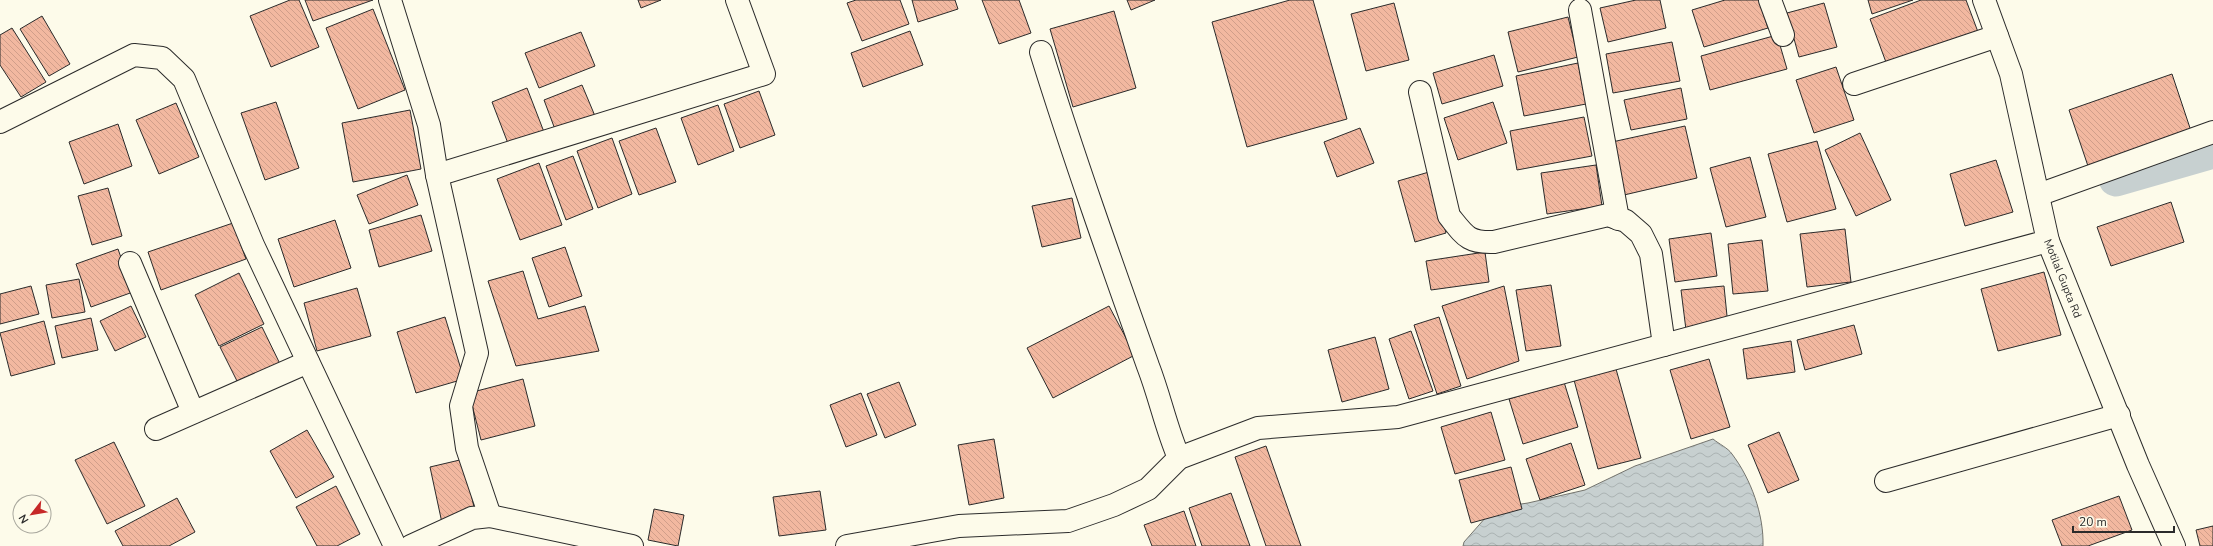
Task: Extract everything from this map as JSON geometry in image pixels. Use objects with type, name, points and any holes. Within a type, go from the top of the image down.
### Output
[{"type":"street","points":[[390,0],[429,125],[437,175],[477,353],[461,406],[467,448],[490,516]]},
{"type":"street","points":[[437,175],[764,74],[737,0]]},
{"type":"street","points":[[1770,0],[1783,35]]},
{"type":"street","name":"Motilal Gupta Rd","points":[[1984,0],[2011,74],[2048,241],[2174,546]]},
{"type":"street","points":[[1580,10],[1618,219]]},
{"type":"street","points":[[1854,84],[1997,36]]},
{"type":"street","points":[[1041,52],[1079,172],[1156,388],[1166,426],[1179,458]]},
{"type":"street","points":[[0,122],[134,55],[162,58],[184,79],[253,245],[395,546]]},
{"type":"street","points":[[1420,92],[1449,216],[1462,232],[1476,243],[1494,242],[1608,215],[1626,221],[1641,234],[1652,254],[1664,345]]},
{"type":"street","points":[[2038,195],[2213,132]]},
{"type":"street","points":[[847,546],[959,526],[1068,521],[1114,505],[1148,489],[1179,458],[1258,428],[1398,417],[2048,241]]},
{"type":"street","points":[[130,263],[193,412]]},
{"type":"street","points":[[156,429],[308,362]]},
{"type":"street","points":[[1886,481],[2119,415]]},
{"type":"street","points":[[411,546],[472,518],[490,516],[632,546]]},
{"type":"water","points":[[1713,439],[1730,452],[1745,475],[1759,510],[1763,534],[1763,546],[1463,546],[1464,542],[1494,508],[1528,503],[1585,490],[1635,466]]},
{"type":"building","points":[[290,0],[299,0],[319,47],[271,67],[250,16]]},
{"type":"building","points":[[305,0],[373,0],[313,21]]},
{"type":"building","points":[[638,0],[661,0],[641,8]]},
{"type":"building","points":[[856,0],[900,0],[909,24],[862,41],[847,3]]},
{"type":"building","points":[[912,0],[955,0],[958,9],[918,22]]},
{"type":"building","points":[[982,0],[1019,0],[1031,33],[999,44]]},
{"type":"building","points":[[1127,0],[1155,0],[1131,10]]},
{"type":"building","points":[[1290,0],[1313,0],[1347,119],[1247,147],[1212,22]]},
{"type":"building","points":[[1636,0],[1660,0],[1666,28],[1608,42],[1600,8]]},
{"type":"building","points":[[1725,0],[1759,0],[1768,28],[1704,47],[1692,10]]},
{"type":"building","points":[[1868,0],[1913,0],[1872,14]]},
{"type":"building","points":[[1921,0],[1966,0],[1978,32],[1887,65],[1870,19]]},
{"type":"building","points":[[1394,3],[1409,60],[1366,71],[1351,14]]},
{"type":"building","points":[[1824,3],[1837,47],[1799,57],[1787,13]]},
{"type":"building","points":[[373,9],[405,90],[358,109],[326,28]]},
{"type":"building","points":[[1114,11],[1136,88],[1073,107],[1050,29]]},
{"type":"building","points":[[42,16],[70,64],[49,76],[20,29]]},
{"type":"building","points":[[1568,17],[1578,57],[1518,72],[1508,32]]},
{"type":"building","points":[[12,28],[46,82],[21,97],[0,65],[0,35]]},
{"type":"building","points":[[910,31],[923,65],[863,87],[851,53]]},
{"type":"building","points":[[581,32],[595,66],[539,88],[525,53]]},
{"type":"building","points":[[1777,35],[1787,69],[1710,90],[1701,56]]},
{"type":"building","points":[[1672,42],[1680,81],[1613,93],[1606,54]]},
{"type":"building","points":[[1494,55],[1503,86],[1442,104],[1433,73]]},
{"type":"building","points":[[1578,63],[1586,104],[1524,116],[1516,76]]},
{"type":"building","points":[[1836,67],[1854,120],[1814,133],[1796,80]]},
{"type":"building","points":[[2172,74],[2193,137],[2090,172],[2069,110]]},
{"type":"building","points":[[582,85],[595,116],[556,132],[544,100]]},
{"type":"building","points":[[527,88],[544,132],[509,146],[492,102]]},
{"type":"building","points":[[1681,88],[1687,119],[1631,130],[1624,100]]},
{"type":"building","points":[[759,91],[775,135],[740,148],[724,104]]},
{"type":"building","points":[[276,102],[299,168],[265,180],[241,113]]},
{"type":"building","points":[[1493,102],[1507,143],[1458,160],[1444,118]]},
{"type":"building","points":[[176,103],[199,157],[159,174],[136,120]]},
{"type":"building","points":[[718,105],[734,151],[698,165],[681,118]]},
{"type":"building","points":[[410,110],[421,169],[353,182],[342,123]]},
{"type":"building","points":[[1584,117],[1592,156],[1517,170],[1510,131]]},
{"type":"building","points":[[118,124],[132,166],[84,184],[69,142]]},
{"type":"building","points":[[1685,126],[1697,178],[1624,195],[1612,142]]},
{"type":"building","points":[[656,128],[676,182],[639,195],[619,141]]},
{"type":"building","points":[[1360,128],[1374,163],[1337,177],[1324,142]]},
{"type":"building","points":[[1860,133],[1891,200],[1856,216],[1825,150]]},
{"type":"building","points":[[612,138],[632,194],[598,208],[577,151]]},
{"type":"building","points":[[1817,141],[1836,209],[1787,222],[1768,154]]},
{"type":"building","points":[[573,156],[593,209],[566,220],[546,166]]},
{"type":"building","points":[[1750,157],[1766,217],[1726,227],[1710,168]]},
{"type":"building","points":[[1996,160],[2013,212],[1965,226],[1950,174]]},
{"type":"building","points":[[539,163],[562,225],[520,240],[497,179]]},
{"type":"building","points":[[1596,165],[1602,206],[1547,214],[1541,173]]},
{"type":"building","points":[[1429,172],[1446,233],[1415,242],[1398,181]]},
{"type":"building","points":[[407,175],[418,205],[369,224],[357,195]]},
{"type":"building","points":[[108,188],[122,236],[92,245],[78,196]]},
{"type":"building","points":[[1072,198],[1081,238],[1042,247],[1032,206]]},
{"type":"building","points":[[2171,202],[2184,242],[2111,266],[2097,227]]},
{"type":"building","points":[[421,215],[432,251],[379,267],[369,230]]},
{"type":"building","points":[[335,220],[351,268],[294,287],[278,239]]},
{"type":"building","points":[[233,223],[246,259],[161,290],[148,252]]},
{"type":"building","points":[[1845,229],[1851,282],[1807,287],[1800,234]]},
{"type":"building","points":[[1711,233],[1717,276],[1675,282],[1669,239]]},
{"type":"building","points":[[1762,240],[1768,291],[1733,294],[1728,244]]},
{"type":"building","points":[[565,247],[582,296],[549,307],[532,258]]},
{"type":"building","points":[[118,249],[133,292],[91,307],[76,264]]},
{"type":"building","points":[[1485,252],[1489,282],[1431,290],[1426,261]]},
{"type":"building","points":[[523,271],[538,319],[585,306],[599,351],[516,366],[488,281]]},
{"type":"building","points":[[2044,272],[2061,335],[1998,351],[1981,289]]},
{"type":"building","points":[[239,273],[264,324],[219,346],[195,295]]},
{"type":"building","points":[[79,279],[85,312],[52,318],[46,285]]},
{"type":"building","points":[[1551,285],[1561,346],[1526,351],[1516,290]]},
{"type":"building","points":[[31,286],[39,314],[0,324],[0,294]]},
{"type":"building","points":[[1504,286],[1519,361],[1467,379],[1442,306]]},
{"type":"building","points":[[1724,286],[1728,326],[1686,330],[1681,290]]},
{"type":"building","points":[[357,288],[371,336],[317,351],[304,303]]},
{"type":"building","points":[[131,306],[146,337],[115,351],[100,321]]},
{"type":"building","points":[[1109,306],[1135,355],[1053,398],[1027,348]]},
{"type":"building","points":[[445,317],[464,379],[416,393],[397,332]]},
{"type":"building","points":[[1439,317],[1461,386],[1437,394],[1414,325]]},
{"type":"building","points":[[91,318],[98,350],[62,358],[55,326]]},
{"type":"building","points":[[44,321],[55,364],[11,376],[0,333]]},
{"type":"building","points":[[1854,325],[1862,354],[1805,370],[1797,340]]},
{"type":"building","points":[[262,327],[282,368],[240,387],[220,347]]},
{"type":"building","points":[[1411,331],[1433,391],[1409,399],[1389,339]]},
{"type":"building","points":[[1375,337],[1389,389],[1342,402],[1328,350]]},
{"type":"building","points":[[1791,341],[1795,372],[1747,379],[1743,349]]},
{"type":"building","points":[[1709,359],[1730,427],[1691,439],[1670,370]]},
{"type":"building","points":[[1616,369],[1641,458],[1598,469],[1574,380]]},
{"type":"building","points":[[523,379],[535,426],[481,440],[469,393]]},
{"type":"building","points":[[899,382],[916,425],[885,438],[867,394]]},
{"type":"building","points":[[1564,382],[1578,427],[1523,444],[1509,399]]},
{"type":"building","points":[[861,393],[877,435],[846,447],[830,405]]},
{"type":"building","points":[[1491,412],[1505,460],[1455,474],[1441,427]]},
{"type":"building","points":[[307,430],[334,477],[296,498],[270,451]]},
{"type":"building","points":[[1779,432],[1799,480],[1768,493],[1748,445]]},
{"type":"building","points":[[994,439],[1004,498],[969,505],[958,445]]},
{"type":"building","points":[[114,442],[145,506],[107,524],[75,460]]},
{"type":"building","points":[[1571,443],[1585,485],[1540,500],[1526,459]]},
{"type":"building","points":[[1266,446],[1301,546],[1266,546],[1235,457]]},
{"type":"building","points":[[464,459],[476,517],[442,523],[430,467]]},
{"type":"building","points":[[1511,467],[1522,509],[1471,523],[1459,480]]},
{"type":"building","points":[[336,486],[360,534],[337,546],[317,546],[296,507]]},
{"type":"building","points":[[820,491],[826,530],[779,536],[773,497]]},
{"type":"building","points":[[1231,493],[1250,546],[1202,546],[1189,508]]},
{"type":"building","points":[[2119,496],[2132,530],[2088,546],[2062,546],[2052,520]]},
{"type":"building","points":[[177,498],[195,532],[169,546],[123,546],[115,531]]},
{"type":"building","points":[[654,509],[684,515],[678,546],[648,540]]},
{"type":"building","points":[[1184,511],[1196,546],[1152,546],[1144,525]]},
{"type":"building","points":[[2213,526],[2213,546],[2200,546],[2196,530]]},
{"type":"waterway","points":[[2116,179],[2213,151]]}]
